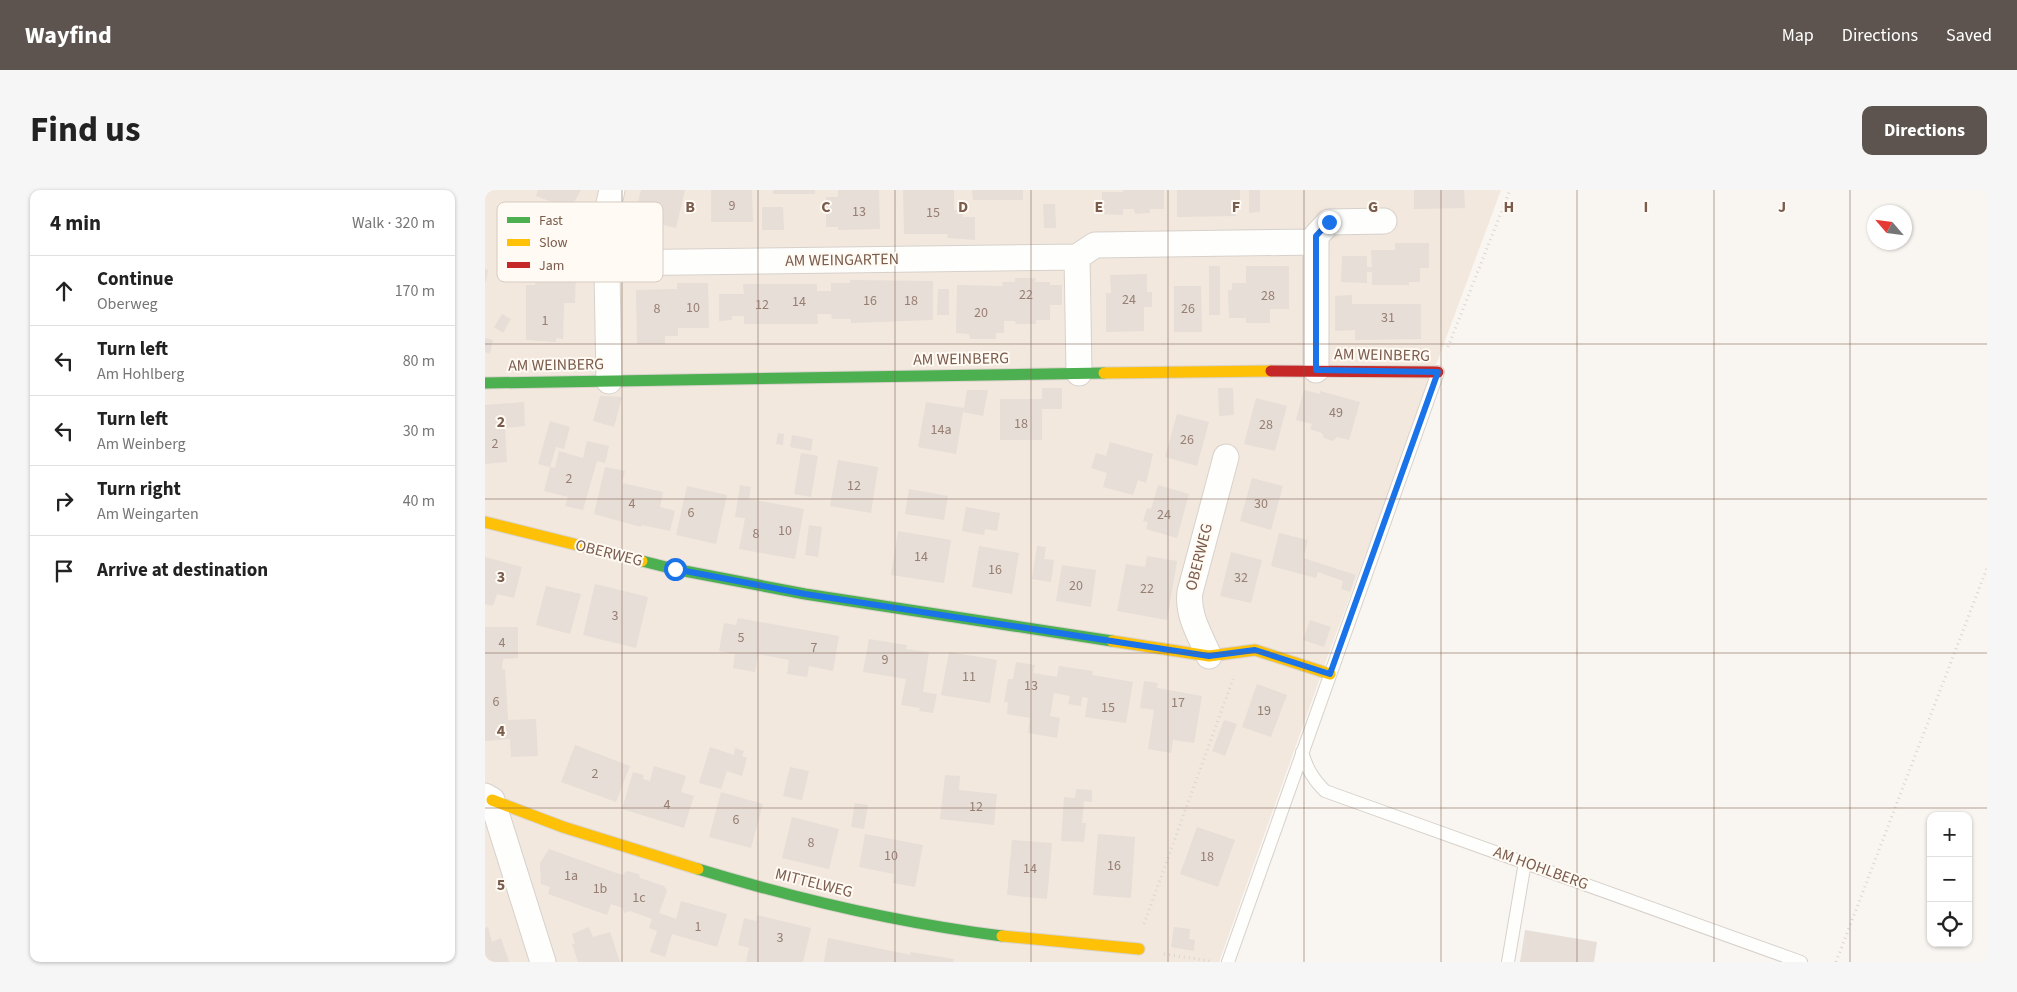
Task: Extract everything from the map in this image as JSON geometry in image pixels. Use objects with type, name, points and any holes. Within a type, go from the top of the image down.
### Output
[{"type":"street","points":[[1316,370],[1316,236],[1329,222],[1384,221]]},
{"type":"street","name":"AM WEINGARTEN","points":[[663,262],[1077,257],[1095,245],[1316,242]]},
{"type":"street","points":[[1077,257],[1079,373]]},
{"type":"street","points":[[607,282],[609,381]]},
{"type":"street","name":"AM WEINBERG","points":[[485,383],[1316,370],[1438,372]]},
{"type":"street","name":"OBERWEG","points":[[1209,656],[1190,613],[1188,604],[1189,592],[1226,457]]},
{"type":"street","name":"OBERWEG","points":[[485,522],[675,569],[805,594],[1209,656],[1255,650],[1330,674]]},
{"type":"street","points":[[489,798],[543,962]]},
{"type":"street","name":"MITTELWEG","points":[[489,798],[525,815],[679,865],[874,914],[972,932],[1053,942],[1139,949]]},
{"type":"lane","points":[[1227,962],[1438,372]]},
{"type":"lane","name":"AM HOHLBERG","points":[[1302,752],[1314,780],[1325,791],[1801,962]]},
{"type":"lane","points":[[1508,962],[1525,862]]},
{"type":"path","points":[[1438,372],[1510,190]]},
{"type":"path","points":[[1836,962],[1987,568]]},
{"type":"path","points":[[1213,962],[1139,949],[1143,928],[1224,700],[1246,652]]},
{"type":"shaded area","points":[[485,190],[1501,190],[1327,658],[1219,962],[485,962]]},
{"type":"building","points":[[538,190],[581,190],[575,202],[552,202],[536,196]]},
{"type":"building","points":[[641,190],[685,190],[676,228],[663,225],[663,202],[638,202]]},
{"type":"building","points":[[711,190],[752,190],[753,222],[711,222]]},
{"type":"building","points":[[773,190],[815,190],[815,194],[773,194]]},
{"type":"building","points":[[838,190],[879,190],[880,229],[838,230],[838,227],[826,227],[826,197],[838,197]]},
{"type":"building","points":[[903,190],[954,190],[954,210],[963,210],[963,217],[975,217],[975,240],[947,238],[948,234],[904,234]]},
{"type":"building","points":[[972,190],[1023,190],[1023,200],[973,200]]},
{"type":"building","points":[[1123,190],[1164,190],[1164,209],[1150,209],[1150,213],[1135,214],[1134,209],[1123,209],[1123,215],[1102,214],[1102,192],[1123,192]]},
{"type":"building","points":[[1177,190],[1240,190],[1240,205],[1236,205],[1236,216],[1177,217]]},
{"type":"building","points":[[1249,190],[1260,190],[1260,212],[1249,213]]},
{"type":"building","points":[[1414,190],[1464,190],[1465,208],[1414,209]]},
{"type":"building","points":[[1043,204],[1055,204],[1056,228],[1044,228]]},
{"type":"building","points":[[762,207],[783,207],[784,230],[762,230]]},
{"type":"building","points":[[1395,243],[1429,243],[1429,268],[1420,268],[1420,282],[1409,282],[1409,285],[1372,285],[1372,272],[1367,272],[1367,283],[1341,282],[1342,256],[1367,256],[1367,267],[1372,267],[1371,250],[1395,250]]},
{"type":"building","points":[[1209,266],[1220,266],[1220,315],[1209,315]]},
{"type":"building","points":[[1246,266],[1289,266],[1289,309],[1270,309],[1270,323],[1246,323],[1246,318],[1229,318],[1228,290],[1232,290],[1232,283],[1246,283]]},
{"type":"building","points":[[485,269],[488,270],[486,282],[485,281]]},
{"type":"building","points":[[1147,274],[1147,292],[1152,292],[1152,307],[1144,307],[1144,331],[1106,332],[1106,293],[1111,293],[1110,275]]},
{"type":"building","points":[[1015,278],[1036,278],[1035,282],[1050,282],[1050,285],[1062,285],[1062,305],[1050,305],[1050,320],[1036,320],[1036,324],[1016,324],[1015,321],[1004,321],[1004,333],[996,333],[996,339],[970,339],[969,334],[956,333],[957,285],[1003,286],[1002,282],[1015,282]]},
{"type":"building","points":[[850,280],[933,281],[933,320],[851,323],[851,319],[832,319],[831,314],[817,314],[818,324],[744,324],[744,316],[732,316],[732,320],[719,321],[719,294],[744,294],[743,284],[817,284],[817,291],[831,291],[831,283],[850,283]]},
{"type":"building","points":[[535,282],[576,282],[575,303],[564,303],[563,339],[556,338],[556,342],[526,340],[526,285],[535,285]]},
{"type":"building","points":[[677,283],[708,283],[709,328],[678,328],[678,336],[665,336],[665,344],[637,344],[636,290],[677,289]]},
{"type":"building","points":[[1174,286],[1201,286],[1202,332],[1174,332]]},
{"type":"building","points":[[938,289],[949,289],[949,315],[937,315]]},
{"type":"building","points":[[1352,295],[1352,304],[1421,304],[1421,339],[1355,340],[1355,330],[1335,331],[1335,296]]},
{"type":"building","points":[[502,314],[511,319],[503,333],[494,327]]},
{"type":"building","points":[[485,338],[493,340],[490,354],[485,352]]},
{"type":"building","points":[[1042,388],[1062,388],[1062,409],[1042,409],[1042,440],[1000,440],[1000,399],[1042,399]]},
{"type":"building","points":[[1218,388],[1233,388],[1234,415],[1219,416]]},
{"type":"building","points":[[967,390],[988,390],[983,416],[963,412],[956,454],[918,447],[926,402],[964,408]]},
{"type":"building","points":[[1304,390],[1320,394],[1320,391],[1360,402],[1349,440],[1337,437],[1333,441],[1324,438],[1322,433],[1310,429],[1312,424],[1296,420]]},
{"type":"building","points":[[600,396],[622,397],[614,427],[593,421]]},
{"type":"building","points":[[1256,398],[1287,406],[1275,451],[1244,444]]},
{"type":"building","points":[[524,402],[525,426],[505,428],[507,462],[485,464],[485,405]]},
{"type":"building","points":[[1177,414],[1209,422],[1197,466],[1165,457]]},
{"type":"building","points":[[550,421],[570,427],[564,449],[556,447],[550,467],[538,464]]},
{"type":"building","points":[[778,433],[784,434],[783,445],[776,444]]},
{"type":"building","points":[[792,435],[813,439],[811,451],[790,447]]},
{"type":"building","points":[[587,441],[609,446],[605,463],[597,461],[583,510],[565,506],[568,497],[544,491],[550,467],[555,468],[559,451],[583,458]]},
{"type":"building","points":[[1110,442],[1153,454],[1146,483],[1138,480],[1133,495],[1103,487],[1107,473],[1091,468],[1096,453],[1106,456]]},
{"type":"building","points":[[801,453],[818,456],[811,497],[794,494]]},
{"type":"building","points":[[838,460],[878,467],[871,513],[830,506]]},
{"type":"building","points":[[605,467],[625,471],[622,483],[663,492],[660,507],[675,511],[670,531],[642,525],[641,527],[594,514]]},
{"type":"building","points":[[1252,478],[1283,486],[1271,530],[1240,521]]},
{"type":"building","points":[[740,485],[751,487],[749,499],[804,509],[795,559],[739,549],[745,518],[735,517]]},
{"type":"building","points":[[1158,485],[1189,494],[1177,538],[1146,529],[1148,522],[1143,521],[1147,508],[1151,509]]},
{"type":"building","points":[[687,486],[727,495],[716,544],[676,535]]},
{"type":"building","points":[[909,489],[948,496],[944,520],[905,514]]},
{"type":"building","points":[[966,507],[1000,513],[997,531],[985,529],[984,535],[962,531]]},
{"type":"building","points":[[809,525],[822,527],[818,557],[805,555]]},
{"type":"building","points":[[898,531],[951,540],[944,583],[891,575]]},
{"type":"building","points":[[1279,533],[1308,540],[1303,558],[1356,575],[1350,592],[1341,589],[1343,581],[1318,572],[1316,578],[1271,566]]},
{"type":"building","points":[[979,546],[1019,553],[1012,594],[972,587]]},
{"type":"building","points":[[1037,546],[1046,547],[1044,559],[1054,560],[1051,582],[1032,579]]},
{"type":"building","points":[[1231,552],[1262,560],[1251,603],[1220,596]]},
{"type":"building","points":[[1147,556],[1177,561],[1167,620],[1117,611],[1126,564],[1145,567]]},
{"type":"building","points":[[485,557],[522,567],[514,598],[497,594],[493,606],[485,604]]},
{"type":"building","points":[[1062,565],[1096,570],[1091,607],[1056,601]]},
{"type":"building","points":[[595,584],[648,597],[636,648],[583,635]]},
{"type":"building","points":[[546,586],[581,594],[570,634],[536,625]]},
{"type":"building","points":[[738,618],[839,636],[833,671],[809,666],[807,677],[787,674],[789,660],[758,654],[755,672],[733,668],[735,654],[719,651],[724,623],[736,625]]},
{"type":"building","points":[[1310,620],[1331,627],[1324,647],[1303,640]]},
{"type":"building","points":[[485,627],[518,627],[518,658],[503,659],[502,669],[505,669],[508,720],[536,719],[538,756],[511,757],[510,739],[485,741]]},
{"type":"building","points":[[869,639],[907,645],[906,649],[929,652],[923,692],[937,694],[933,713],[919,711],[920,708],[901,705],[906,679],[863,672]]},
{"type":"building","points":[[949,652],[997,660],[990,703],[941,695]]},
{"type":"building","points":[[1016,662],[1035,665],[1033,673],[1057,677],[1059,666],[1093,671],[1092,675],[1133,682],[1126,723],[1085,717],[1088,698],[1082,697],[1081,706],[1068,704],[1070,696],[1054,693],[1050,716],[1060,718],[1057,738],[1028,733],[1030,718],[1007,714],[1008,702],[1004,702],[1008,679],[1013,679]]},
{"type":"building","points":[[1144,681],[1158,683],[1157,688],[1202,696],[1194,743],[1173,740],[1171,753],[1148,749],[1154,710],[1140,708]]},
{"type":"building","points":[[1257,684],[1287,695],[1271,737],[1242,727]]},
{"type":"building","points":[[1224,720],[1237,724],[1225,756],[1212,751]]},
{"type":"building","points":[[575,745],[630,766],[616,802],[561,782]]},
{"type":"building","points":[[710,747],[734,755],[735,748],[744,751],[742,756],[747,758],[742,776],[727,771],[721,789],[699,783]]},
{"type":"building","points":[[654,766],[686,776],[681,792],[694,796],[684,828],[622,809],[633,772],[644,775],[643,779],[650,781]]},
{"type":"building","points":[[790,767],[809,771],[802,800],[783,796]]},
{"type":"building","points":[[945,775],[960,776],[959,790],[997,794],[994,825],[940,819]]},
{"type":"building","points":[[1076,789],[1092,790],[1092,802],[1084,801],[1082,823],[1086,823],[1084,842],[1061,841],[1064,797],[1075,798]]},
{"type":"building","points":[[721,792],[763,804],[751,848],[709,837]]},
{"type":"building","points":[[855,803],[868,805],[864,829],[851,827]]},
{"type":"building","points":[[792,817],[839,829],[829,869],[782,858]]},
{"type":"building","points":[[1197,827],[1235,840],[1218,887],[1180,874]]},
{"type":"building","points":[[865,834],[923,845],[915,887],[893,883],[894,874],[859,867]]},
{"type":"building","points":[[1098,834],[1135,837],[1131,898],[1093,895]]},
{"type":"building","points":[[1012,840],[1052,843],[1047,899],[1007,895]]},
{"type":"building","points":[[549,849],[622,875],[627,871],[639,874],[640,878],[664,886],[667,891],[659,913],[676,919],[681,901],[727,914],[717,947],[672,934],[665,957],[650,952],[657,931],[649,928],[652,919],[630,911],[624,913],[623,908],[611,904],[607,915],[548,894],[550,887],[541,884],[540,863]]},
{"type":"building","points":[[757,915],[811,928],[803,962],[746,962],[749,948],[738,945],[744,918],[756,921]]},
{"type":"building","points":[[488,927],[492,942],[501,938],[509,962],[485,962],[485,928]]},
{"type":"building","points":[[589,927],[593,937],[610,932],[620,962],[578,962],[572,944],[575,944],[572,934]]},
{"type":"building","points":[[1174,927],[1190,929],[1189,939],[1195,940],[1194,951],[1171,947]]},
{"type":"building","points":[[1525,930],[1597,942],[1594,962],[1520,962]]},
{"type":"building","points":[[828,938],[911,955],[910,952],[954,959],[953,962],[824,962]]},
{"type":"traffic: fast","points":[[485,383],[1104,373]]},
{"type":"traffic: fast","points":[[642,561],[805,594],[1112,641]]},
{"type":"traffic: fast","points":[[698,869],[848,909],[963,931],[1002,936]]},
{"type":"traffic: slow","points":[[1104,373],[1271,371]]},
{"type":"traffic: slow","points":[[485,522],[642,561]]},
{"type":"traffic: slow","points":[[1112,641],[1209,656],[1255,650],[1330,674]]},
{"type":"traffic: slow","points":[[492,800],[563,827],[698,869]]},
{"type":"traffic: slow","points":[[1002,936],[1139,949]]},
{"type":"traffic: jam","points":[[1271,371],[1438,372]]},
{"type":"route","points":[[675,569],[805,594],[1209,656],[1255,650],[1330,674],[1438,372],[1316,370],[1316,236],[1329,222]]}]
